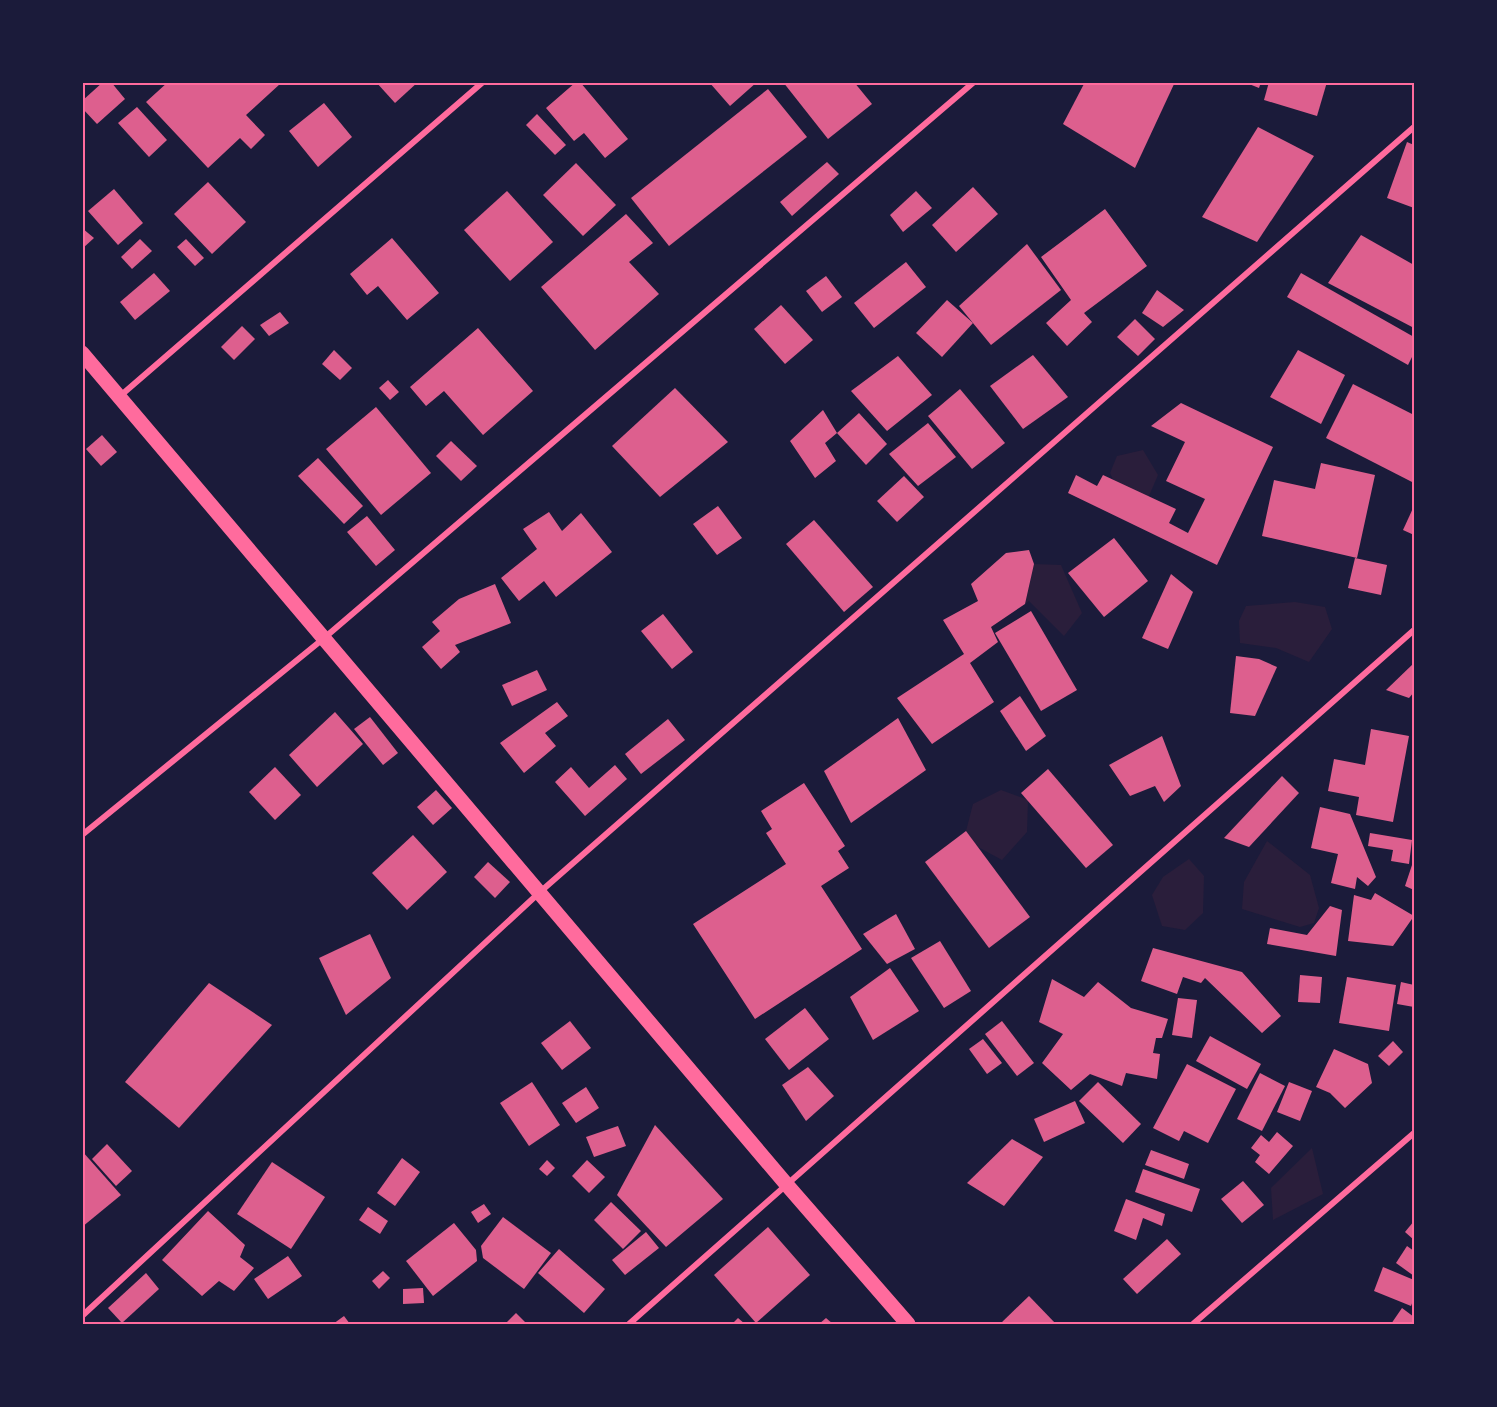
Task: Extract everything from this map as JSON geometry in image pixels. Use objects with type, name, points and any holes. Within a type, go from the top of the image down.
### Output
[{"type":"main road","points":[[82,353],[787,1185],[908,1324]]},
{"type":"street","points":[[119,397],[483,82]]},
{"type":"street","points":[[82,835],[323,639],[974,82]]},
{"type":"street","points":[[82,1316],[540,892],[1414,127]]},
{"type":"street","points":[[629,1324],[1414,630]]},
{"type":"street","points":[[1193,1324],[1414,1133]]},
{"type":"shaded area","points":[[1143,450],[1158,475],[1146,503],[1117,488],[1110,473],[1117,456]]},
{"type":"shaded area","points":[[1034,564],[1061,565],[1082,613],[1064,636],[1029,601],[1025,604]]},
{"type":"shaded area","points":[[1295,602],[1325,607],[1332,629],[1309,662],[1276,648],[1240,643],[1239,621],[1246,606]]},
{"type":"shaded area","points":[[1001,790],[1028,800],[1027,832],[1002,860],[978,847],[966,831],[973,804]]},
{"type":"shaded area","points":[[1267,841],[1310,875],[1319,908],[1314,923],[1300,927],[1242,909],[1244,882]]},
{"type":"shaded area","points":[[1189,859],[1204,876],[1203,913],[1185,930],[1162,926],[1152,895],[1163,877]]},
{"type":"shaded area","points":[[1312,1148],[1323,1194],[1273,1220],[1271,1188]]},
{"type":"building","points":[[103,82],[111,82],[125,99],[97,124],[82,108],[82,101]]},
{"type":"building","points":[[168,82],[279,82],[280,84],[246,115],[265,135],[251,149],[240,138],[208,168],[146,102]]},
{"type":"building","points":[[376,82],[418,82],[395,103]]},
{"type":"building","points":[[576,82],[580,82],[628,139],[605,158],[584,133],[574,141],[546,108]]},
{"type":"building","points":[[709,82],[757,82],[730,106]]},
{"type":"building","points":[[783,82],[854,82],[872,104],[828,139]]},
{"type":"building","points":[[1085,82],[1175,82],[1135,168],[1063,124]]},
{"type":"building","points":[[1244,82],[1261,82],[1259,88]]},
{"type":"building","points":[[1269,82],[1327,82],[1317,116],[1264,100]]},
{"type":"building","points":[[768,89],[807,137],[669,246],[631,198]]},
{"type":"building","points":[[324,103],[352,137],[318,167],[289,131]]},
{"type":"building","points":[[137,107],[167,140],[149,157],[118,123]]},
{"type":"building","points":[[537,114],[566,145],[555,155],[526,125]]},
{"type":"building","points":[[1258,127],[1314,156],[1257,242],[1202,217]]},
{"type":"building","points":[[1407,142],[1414,145],[1414,208],[1387,198]]},
{"type":"building","points":[[827,162],[839,174],[792,216],[780,202]]},
{"type":"building","points":[[576,163],[616,205],[583,236],[543,195]]},
{"type":"building","points":[[208,182],[246,222],[212,254],[174,214]]},
{"type":"building","points":[[973,187],[998,214],[956,252],[932,225]]},
{"type":"building","points":[[114,189],[143,223],[118,245],[88,211]]},
{"type":"building","points":[[507,191],[553,242],[510,281],[464,230]]},
{"type":"building","points":[[916,191],[932,208],[903,232],[890,215]]},
{"type":"building","points":[[1105,209],[1147,266],[1084,313],[1092,322],[1067,346],[1046,323],[1071,300],[1041,257]]},
{"type":"building","points":[[626,214],[653,243],[629,262],[659,294],[595,350],[541,287]]},
{"type":"building","points":[[82,228],[94,238],[82,249]]},
{"type":"building","points":[[1361,235],[1414,265],[1414,328],[1328,283]]},
{"type":"building","points":[[392,238],[439,293],[407,320],[378,286],[367,295],[350,274]]},
{"type":"building","points":[[140,239],[152,251],[132,269],[121,257]]},
{"type":"building","points":[[186,239],[204,258],[195,266],[177,247]]},
{"type":"building","points":[[1027,244],[1061,290],[991,345],[959,306]]},
{"type":"building","points":[[906,262],[926,287],[874,328],[854,303]]},
{"type":"building","points":[[154,273],[170,291],[135,320],[120,302]]},
{"type":"building","points":[[1301,273],[1414,337],[1414,353],[1408,365],[1287,297]]},
{"type":"building","points":[[826,276],[842,297],[822,312],[806,291]]},
{"type":"building","points":[[1157,290],[1184,310],[1163,327],[1142,313]]},
{"type":"building","points":[[947,300],[973,323],[942,357],[916,333]]},
{"type":"building","points":[[781,305],[813,340],[785,364],[754,329]]},
{"type":"building","points":[[280,312],[289,323],[269,336],[260,325]]},
{"type":"building","points":[[1135,319],[1155,339],[1138,356],[1117,337]]},
{"type":"building","points":[[242,326],[255,339],[234,360],[221,347]]},
{"type":"building","points":[[478,328],[533,391],[483,435],[444,391],[426,406],[410,387]]},
{"type":"building","points":[[334,350],[352,368],[340,380],[322,364]]},
{"type":"building","points":[[1298,350],[1345,375],[1321,424],[1270,397]]},
{"type":"building","points":[[1033,355],[1068,397],[1023,429],[990,386]]},
{"type":"building","points":[[898,356],[932,395],[887,431],[851,391]]},
{"type":"building","points":[[388,380],[399,392],[390,400],[379,388]]},
{"type":"building","points":[[1353,384],[1414,415],[1414,483],[1326,438]]},
{"type":"building","points":[[675,388],[728,442],[660,497],[612,446]]},
{"type":"building","points":[[960,389],[1005,443],[972,469],[928,416]]},
{"type":"building","points":[[1181,403],[1273,447],[1217,565],[1068,493],[1076,475],[1097,486],[1103,475],[1176,509],[1169,523],[1188,533],[1205,499],[1166,481],[1185,442],[1151,426]]},
{"type":"building","points":[[376,407],[431,473],[381,515],[326,449]]},
{"type":"building","points":[[823,410],[837,433],[825,443],[836,461],[815,478],[790,441]]},
{"type":"building","points":[[859,413],[887,444],[866,465],[837,433]]},
{"type":"building","points":[[928,423],[956,457],[918,486],[889,454]]},
{"type":"building","points":[[102,435],[117,452],[101,466],[86,449]]},
{"type":"building","points":[[451,441],[477,466],[461,481],[436,456]]},
{"type":"building","points":[[318,458],[363,506],[344,524],[298,476]]},
{"type":"building","points":[[1321,463],[1375,475],[1357,558],[1262,536],[1274,480],[1315,489]]},
{"type":"building","points":[[904,476],[924,497],[897,522],[877,501]]},
{"type":"building","points":[[718,506],[742,538],[717,555],[693,524]]},
{"type":"building","points":[[1414,506],[1414,535],[1403,530]]},
{"type":"building","points":[[549,512],[562,531],[581,513],[612,552],[556,597],[544,581],[519,601],[501,578],[537,549],[523,529]]},
{"type":"building","points":[[367,516],[395,550],[376,566],[347,532]]},
{"type":"building","points":[[814,520],[873,587],[844,612],[786,544]]},
{"type":"building","points":[[1114,538],[1148,581],[1104,617],[1068,573]]},
{"type":"building","points":[[1029,550],[1034,564],[1025,604],[991,627],[998,642],[970,663],[994,702],[932,744],[897,698],[964,654],[943,620],[978,601],[971,584],[1006,553]]},
{"type":"building","points":[[1355,558],[1387,565],[1381,595],[1348,588]]},
{"type":"building","points":[[1171,574],[1193,592],[1168,649],[1142,638]]},
{"type":"building","points":[[495,584],[511,623],[455,645],[460,652],[441,669],[422,647],[440,631],[432,622],[459,599]]},
{"type":"building","points":[[1031,611],[1077,690],[1041,711],[995,633]]},
{"type":"building","points":[[663,614],[693,652],[672,669],[641,631]]},
{"type":"building","points":[[1236,656],[1259,659],[1277,667],[1255,716],[1230,713]]},
{"type":"building","points":[[1414,663],[1414,692],[1409,698],[1386,690]]},
{"type":"building","points":[[537,670],[547,690],[512,706],[502,685]]},
{"type":"building","points":[[1020,696],[1046,736],[1026,751],[1000,711]]},
{"type":"building","points":[[557,702],[568,716],[545,733],[556,746],[524,773],[500,743]]},
{"type":"building","points":[[335,712],[363,744],[317,787],[289,755]]},
{"type":"building","points":[[370,717],[398,753],[383,765],[354,729]]},
{"type":"building","points":[[898,718],[926,770],[851,823],[824,771]]},
{"type":"building","points":[[668,719],[685,740],[641,774],[625,754]]},
{"type":"building","points":[[1371,729],[1409,736],[1393,822],[1356,815],[1359,797],[1328,791],[1334,759],[1365,765]]},
{"type":"building","points":[[1162,736],[1181,786],[1164,802],[1155,786],[1130,796],[1109,765]]},
{"type":"building","points":[[615,765],[627,779],[585,816],[555,782],[571,767],[589,788]]},
{"type":"building","points":[[275,767],[301,795],[275,820],[249,792]]},
{"type":"building","points":[[1048,769],[1113,845],[1086,868],[1021,793]]},
{"type":"building","points":[[1282,776],[1299,793],[1249,847],[1224,838]]},
{"type":"building","points":[[804,783],[845,846],[838,851],[849,868],[821,886],[862,949],[755,1019],[693,924],[786,864],[766,833],[772,829],[761,811]]},
{"type":"building","points":[[436,790],[452,808],[433,825],[417,807]]},
{"type":"building","points":[[1320,807],[1350,814],[1376,877],[1368,886],[1357,877],[1355,889],[1331,883],[1338,854],[1311,848]]},
{"type":"building","points":[[966,831],[1030,917],[989,948],[925,862]]},
{"type":"building","points":[[1370,833],[1412,840],[1409,864],[1391,861],[1393,850],[1368,846]]},
{"type":"building","points":[[413,835],[447,872],[407,910],[372,873]]},
{"type":"building","points":[[1414,859],[1414,890],[1405,886]]},
{"type":"building","points":[[488,862],[510,882],[495,898],[474,877]]},
{"type":"building","points":[[1375,893],[1414,916],[1393,946],[1348,941],[1354,895],[1371,900]]},
{"type":"building","points":[[1330,906],[1342,910],[1336,956],[1267,944],[1270,928],[1307,935]]},
{"type":"building","points":[[896,914],[915,949],[887,964],[863,934]]},
{"type":"building","points":[[370,934],[391,978],[346,1015],[319,958]]},
{"type":"building","points":[[940,941],[971,991],[944,1008],[911,958]]},
{"type":"building","points":[[1153,948],[1242,972],[1281,1016],[1262,1033],[1205,978],[1201,983],[1183,977],[1177,994],[1141,981]]},
{"type":"building","points":[[890,968],[919,1011],[873,1040],[850,997]]},
{"type":"building","points":[[1300,975],[1322,977],[1320,1003],[1298,1002]]},
{"type":"building","points":[[1347,977],[1396,985],[1389,1031],[1339,1023]]},
{"type":"building","points":[[1052,979],[1084,997],[1098,982],[1131,1008],[1168,1019],[1162,1038],[1156,1038],[1153,1053],[1160,1054],[1157,1079],[1126,1073],[1122,1086],[1090,1074],[1071,1090],[1042,1063],[1063,1034],[1039,1022]]},
{"type":"building","points":[[1401,982],[1414,985],[1414,1007],[1397,1004]]},
{"type":"building","points":[[209,983],[272,1025],[179,1128],[125,1082]]},
{"type":"building","points":[[1178,998],[1197,1000],[1192,1038],[1172,1035]]},
{"type":"building","points":[[805,1008],[829,1039],[789,1070],[765,1039]]},
{"type":"building","points":[[570,1021],[591,1048],[562,1070],[541,1043]]},
{"type":"building","points":[[1002,1021],[1034,1063],[1017,1076],[985,1034]]},
{"type":"building","points":[[1210,1036],[1261,1064],[1247,1089],[1196,1061]]},
{"type":"building","points":[[983,1039],[1002,1063],[987,1074],[969,1049]]},
{"type":"building","points":[[1393,1041],[1403,1052],[1389,1066],[1378,1056]]},
{"type":"building","points":[[1334,1049],[1368,1064],[1372,1083],[1345,1108],[1330,1093],[1316,1087]]},
{"type":"building","points":[[1187,1064],[1236,1089],[1208,1143],[1184,1131],[1179,1141],[1153,1128]]},
{"type":"building","points":[[808,1067],[834,1096],[806,1121],[782,1085]]},
{"type":"building","points":[[1260,1073],[1285,1086],[1262,1131],[1237,1119]]},
{"type":"building","points":[[532,1082],[560,1125],[529,1146],[500,1103]]},
{"type":"building","points":[[1098,1082],[1141,1124],[1123,1143],[1079,1101]]},
{"type":"building","points":[[1289,1082],[1312,1091],[1300,1121],[1277,1112]]},
{"type":"building","points":[[586,1087],[599,1108],[576,1123],[562,1103]]},
{"type":"building","points":[[1075,1101],[1085,1123],[1044,1142],[1034,1119]]},
{"type":"building","points":[[655,1125],[723,1199],[666,1247],[617,1195]]},
{"type":"building","points":[[618,1126],[626,1146],[594,1157],[586,1137]]},
{"type":"building","points":[[1277,1132],[1293,1146],[1269,1174],[1255,1162],[1260,1155],[1251,1148],[1261,1135],[1269,1142]]},
{"type":"building","points":[[1012,1139],[1043,1157],[1004,1206],[967,1183]]},
{"type":"building","points":[[107,1144],[132,1171],[116,1186],[92,1159]]},
{"type":"building","points":[[1151,1150],[1189,1164],[1184,1179],[1145,1165]]},
{"type":"building","points":[[82,1151],[121,1195],[82,1227]]},
{"type":"building","points":[[402,1158],[420,1172],[395,1206],[377,1193]]},
{"type":"building","points":[[547,1160],[555,1168],[547,1176],[539,1169]]},
{"type":"building","points":[[587,1160],[605,1177],[589,1193],[572,1176]]},
{"type":"building","points":[[272,1162],[325,1197],[291,1249],[237,1214]]},
{"type":"building","points":[[1143,1169],[1200,1189],[1192,1212],[1135,1192]]},
{"type":"building","points":[[1243,1181],[1264,1205],[1242,1223],[1221,1199]]},
{"type":"building","points":[[1126,1199],[1165,1214],[1162,1226],[1143,1218],[1136,1240],[1114,1231]]},
{"type":"building","points":[[611,1202],[641,1231],[623,1249],[594,1220]]},
{"type":"building","points":[[484,1204],[491,1214],[478,1223],[471,1212]]},
{"type":"building","points":[[368,1207],[388,1221],[380,1234],[359,1220]]},
{"type":"building","points":[[208,1211],[245,1245],[240,1257],[254,1268],[234,1291],[219,1281],[202,1296],[162,1260]]},
{"type":"building","points":[[503,1217],[551,1253],[524,1289],[483,1258],[481,1246]]},
{"type":"building","points":[[1414,1221],[1414,1240],[1405,1232]]},
{"type":"building","points":[[454,1223],[476,1250],[477,1261],[433,1296],[406,1261]]},
{"type":"building","points":[[768,1227],[810,1275],[756,1323],[714,1275]]},
{"type":"building","points":[[646,1232],[659,1248],[625,1275],[612,1260]]},
{"type":"building","points":[[1167,1239],[1181,1254],[1137,1294],[1123,1279]]},
{"type":"building","points":[[1407,1246],[1414,1251],[1414,1276],[1396,1263]]},
{"type":"building","points":[[559,1249],[605,1289],[584,1313],[538,1273]]},
{"type":"building","points":[[288,1256],[302,1276],[268,1299],[254,1279]]},
{"type":"building","points":[[1383,1267],[1414,1280],[1414,1298],[1411,1306],[1374,1291]]},
{"type":"building","points":[[383,1271],[390,1278],[379,1289],[372,1281]]},
{"type":"building","points":[[146,1273],[159,1289],[122,1323],[108,1308]]},
{"type":"building","points":[[423,1288],[424,1303],[403,1304],[403,1289]]},
{"type":"building","points":[[1029,1296],[1056,1324],[1000,1324]]},
{"type":"building","points":[[1402,1308],[1414,1317],[1414,1324],[1391,1324]]},
{"type":"building","points":[[516,1313],[527,1324],[505,1324]]},
{"type":"building","points":[[344,1316],[350,1324],[333,1324]]},
{"type":"building","points":[[738,1318],[745,1324],[732,1324]]},
{"type":"building","points":[[826,1318],[833,1324],[819,1324]]}]
